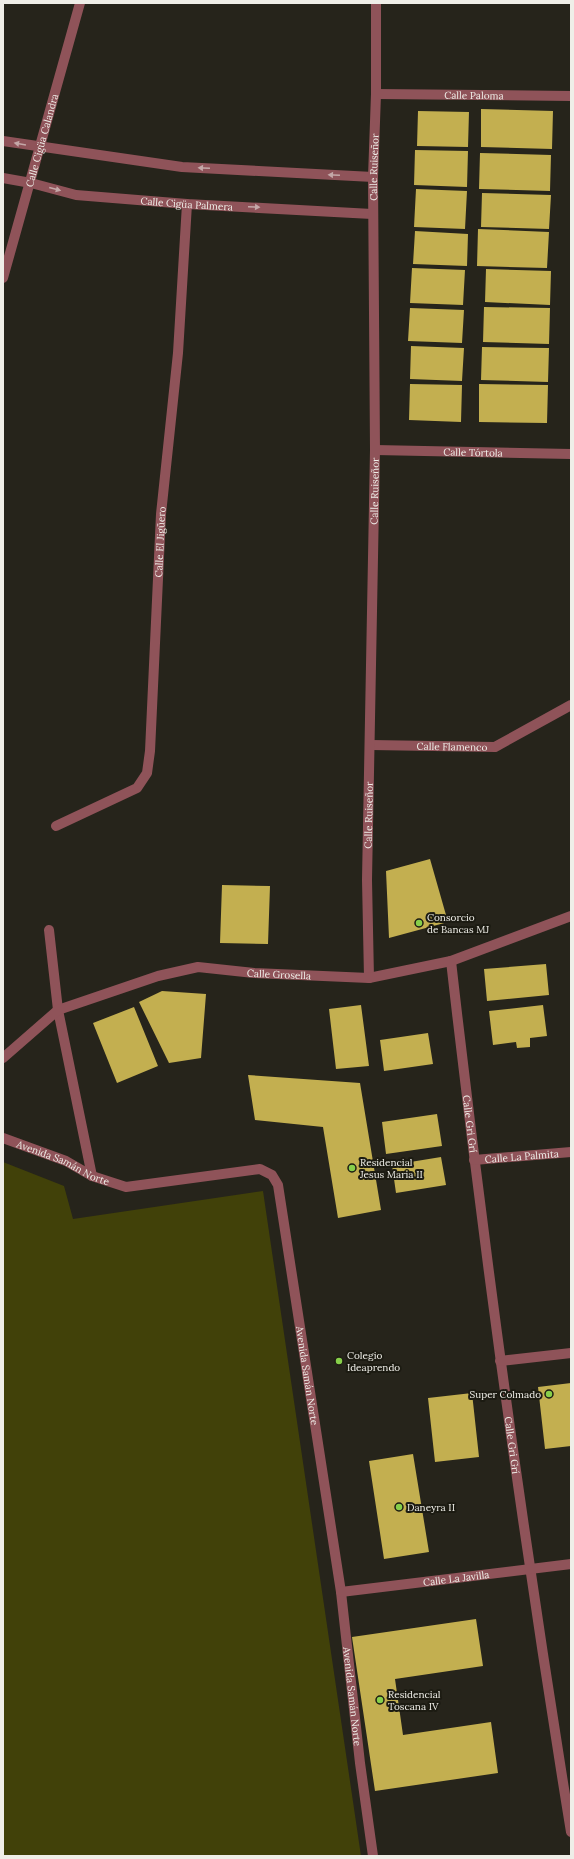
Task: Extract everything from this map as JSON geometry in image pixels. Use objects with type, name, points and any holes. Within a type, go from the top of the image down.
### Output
[{"type":"street","name":"Calle Cigüa Calandra","points":[[3,278],[31,183],[80,3]]},
{"type":"street","name":"Calle Ruiseñor","points":[[369,978],[367,880],[375,450],[372,214],[376,94],[376,3]]},
{"type":"street","name":"Calle Paloma","points":[[376,94],[571,96]]},
{"type":"street","points":[[3,141],[182,167],[373,177]]},
{"type":"street","name":"Calle Cigüa Palmera","points":[[3,178],[31,183],[76,195],[187,204],[372,214]]},
{"type":"street","name":"Calle El Jigüero","points":[[56,826],[137,788],[147,772],[150,751],[161,514],[178,353],[187,204]]},
{"type":"street","name":"Calle Tórtola","points":[[375,450],[571,454]]},
{"type":"street","name":"Calle Flamenco","points":[[370,745],[495,747],[571,705]]},
{"type":"street","name":"Calle Grosella","points":[[3,1058],[58,1010],[158,976],[198,967],[254,973],[369,978],[451,961],[571,916]]},
{"type":"street","points":[[49,930],[58,1010],[92,1176]]},
{"type":"street","name":"Calle Gri Grí","points":[[451,961],[474,1160],[500,1361],[571,1832]]},
{"type":"street","name":"Avenida Samán Norte","points":[[3,1138],[66,1161],[92,1176],[126,1187],[260,1169],[272,1175],[278,1185],[341,1592],[360,1764],[373,1856]]},
{"type":"street","name":"Calle La Palmita","points":[[474,1160],[571,1152]]},
{"type":"street","points":[[500,1361],[571,1353]]},
{"type":"street","name":"Calle La Javilla","points":[[341,1592],[571,1564]]},
{"type":"shaded area","points":[[3,1162],[64,1186],[73,1219],[263,1191],[361,1856],[3,1856]]},
{"type":"building","points":[[481,109],[553,111],[552,149],[481,147]]},
{"type":"building","points":[[418,111],[469,112],[468,147],[417,146]]},
{"type":"building","points":[[415,150],[468,151],[467,187],[414,185]]},
{"type":"building","points":[[480,153],[551,155],[550,191],[479,189]]},
{"type":"building","points":[[416,189],[467,191],[465,229],[414,227]]},
{"type":"building","points":[[482,193],[551,195],[549,229],[481,227]]},
{"type":"building","points":[[478,229],[549,232],[547,268],[477,266]]},
{"type":"building","points":[[415,231],[468,234],[467,266],[413,264]]},
{"type":"building","points":[[412,268],[465,270],[463,305],[410,303]]},
{"type":"building","points":[[486,269],[551,271],[550,305],[485,302]]},
{"type":"building","points":[[484,307],[550,308],[549,344],[483,342]]},
{"type":"building","points":[[410,308],[464,310],[462,343],[408,341]]},
{"type":"building","points":[[411,346],[464,348],[462,381],[410,379]]},
{"type":"building","points":[[482,347],[549,348],[548,382],[481,380]]},
{"type":"building","points":[[410,384],[462,385],[461,422],[409,420]]},
{"type":"building","points":[[479,384],[548,385],[547,423],[479,422]]},
{"type":"building","points":[[430,859],[448,922],[389,938],[386,871]]},
{"type":"building","points":[[222,885],[270,886],[268,944],[220,943]]},
{"type":"building","points":[[546,964],[549,995],[487,1001],[484,969]]},
{"type":"building","points":[[162,991],[206,994],[201,1058],[169,1063],[139,1002]]},
{"type":"building","points":[[361,1005],[369,1066],[336,1069],[329,1009]]},
{"type":"building","points":[[543,1005],[547,1036],[530,1038],[530,1047],[517,1048],[516,1042],[493,1045],[489,1011]]},
{"type":"building","points":[[134,1007],[158,1066],[117,1083],[93,1023]]},
{"type":"building","points":[[428,1033],[433,1064],[384,1071],[380,1040]]},
{"type":"building","name":"Residencial Jesus Maria II","points":[[248,1075],[360,1083],[381,1210],[338,1218],[323,1127],[255,1120]]},
{"type":"building","points":[[437,1114],[442,1146],[386,1154],[382,1122]]},
{"type":"building","points":[[441,1157],[446,1185],[396,1193],[392,1165]]},
{"type":"building","points":[[571,1383],[571,1446],[545,1449],[538,1387]]},
{"type":"building","points":[[472,1393],[479,1457],[435,1462],[428,1398]]},
{"type":"building","name":"Daneyra II","points":[[413,1454],[429,1552],[384,1559],[369,1461]]},
{"type":"building","name":"Residencial Toscana IV","points":[[476,1619],[483,1666],[395,1679],[403,1735],[491,1722],[498,1773],[375,1791],[352,1637]]},
{"type":"place","name":"Consorcio de Bancas MJ","points":[[419,923]]},
{"type":"place","name":"Residencial Jesus Maria II","points":[[352,1168]]},
{"type":"place","name":"Colegio Ideaprendo","points":[[339,1361]]},
{"type":"place","name":"Super Colmado","points":[[549,1394]]},
{"type":"place","name":"Daneyra II","points":[[399,1507]]},
{"type":"place","name":"Residencial Toscana IV","points":[[380,1700]]}]
